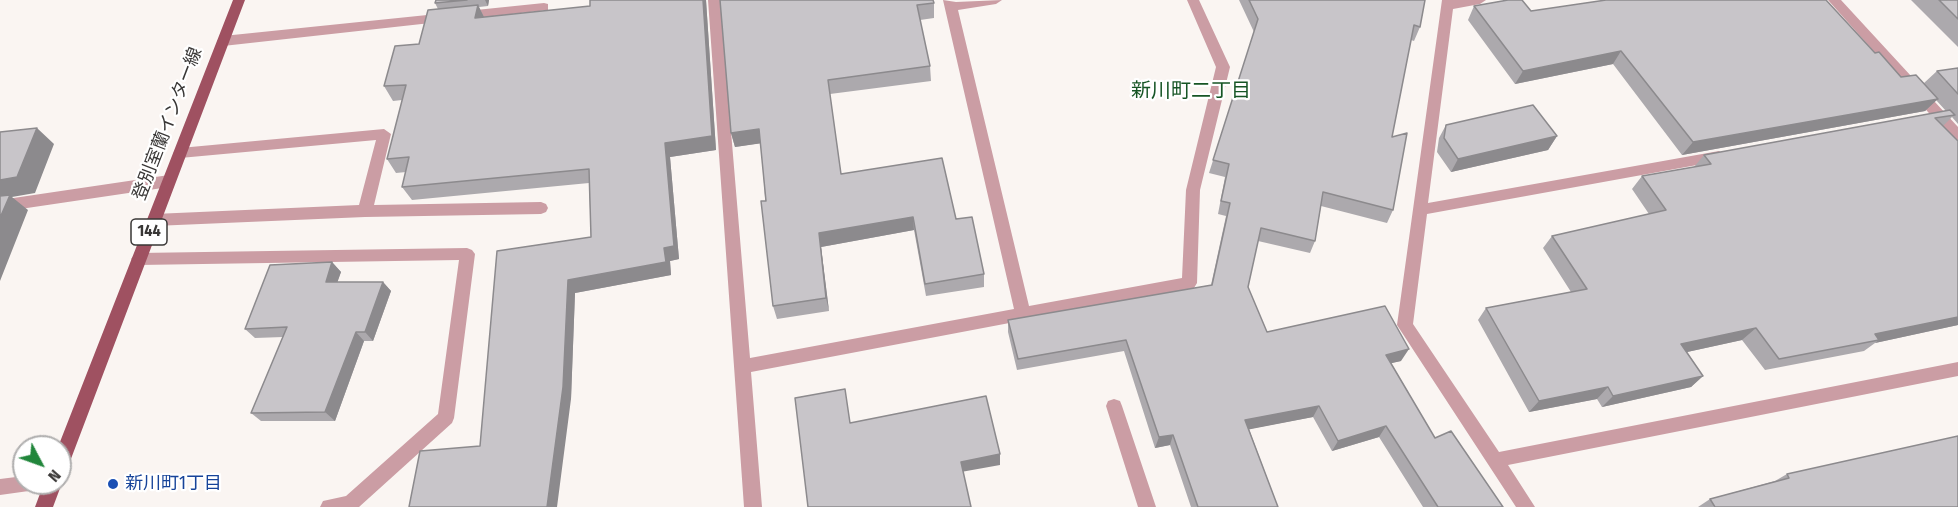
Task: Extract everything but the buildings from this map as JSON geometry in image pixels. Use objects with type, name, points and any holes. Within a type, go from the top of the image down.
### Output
[{"type":"main road","name":"登別室蘭インター線","points":[[71,435],[238,0]]},
{"type":"street","points":[[714,0],[753,507]]},
{"type":"street","points":[[996,0],[950,4],[1023,314]]},
{"type":"street","points":[[743,366],[1189,283],[1192,190],[1223,67],[1193,0]]},
{"type":"street","points":[[1480,0],[1448,3],[1419,210],[1406,325],[1526,507]]},
{"type":"street","points":[[1834,0],[1932,117],[1958,136]]},
{"type":"street","points":[[223,41],[544,7]]},
{"type":"street","points":[[180,153],[384,134],[365,211]]},
{"type":"street","points":[[1419,210],[1738,152]]},
{"type":"street","points":[[0,206],[169,181]]},
{"type":"street","points":[[154,220],[365,211],[541,208]]},
{"type":"street","points":[[139,259],[467,254],[446,418],[350,504],[328,507]]},
{"type":"street","points":[[1496,460],[1958,369]]},
{"type":"street","points":[[1114,406],[1147,507]]},
{"type":"place","name":"新川町1丁目","points":[[113,484]]},
{"type":"district","name":"新川町二丁目","points":[[1191,91]]}]
